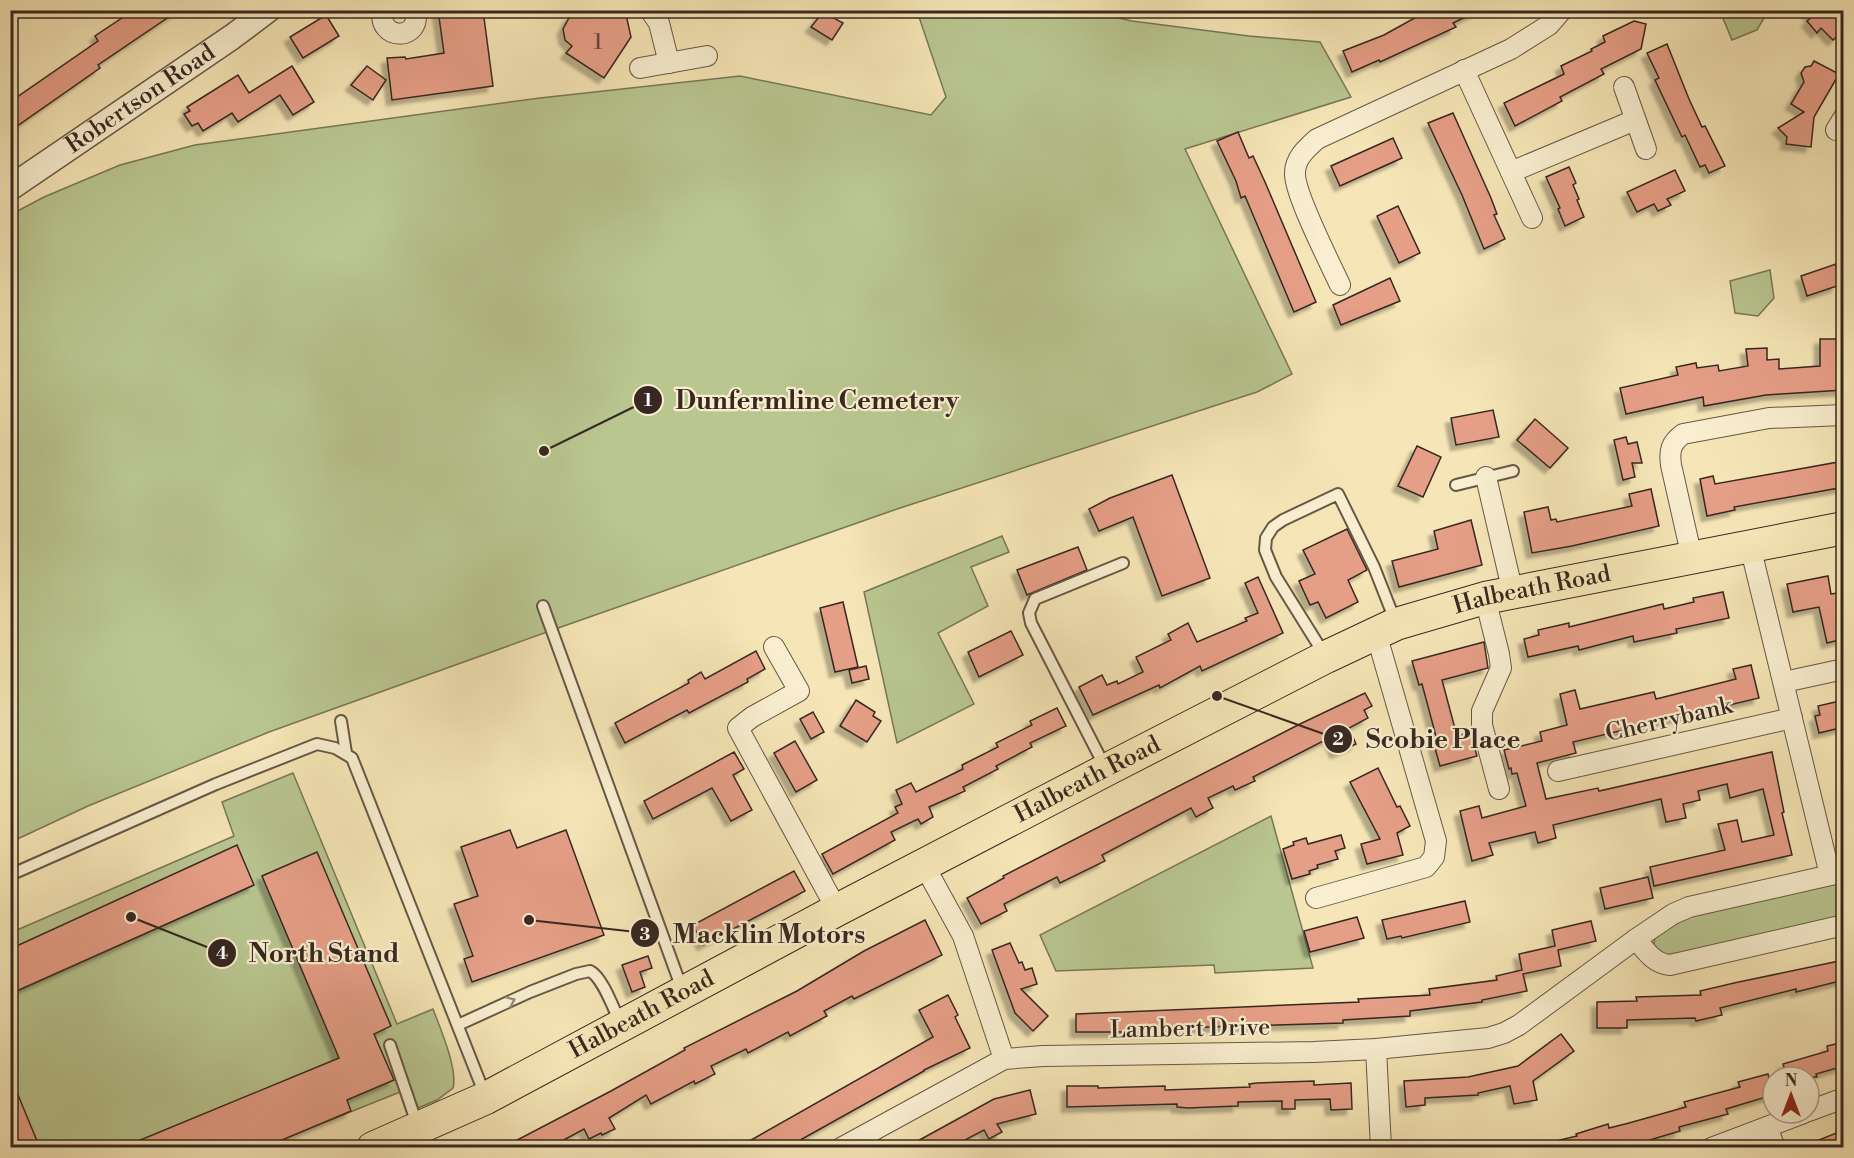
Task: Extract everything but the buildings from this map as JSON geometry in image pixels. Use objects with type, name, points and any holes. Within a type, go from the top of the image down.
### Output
[{"type":"main road","name":"Halbeath Road","points":[[373,1148],[486,1098],[837,910],[1326,657],[1386,629],[1499,596],[1844,528]]},
{"type":"street","name":"Robertson Road","points":[[10,188],[268,10]]},
{"type":"street","points":[[383,10],[382,17],[386,27],[395,34],[401,34],[411,30],[415,25],[415,10]]},
{"type":"street","points":[[650,10],[658,23],[669,63]]},
{"type":"street","points":[[1340,285],[1298,191],[1294,172],[1301,153],[1317,139],[1512,49],[1549,25],[1562,10]]},
{"type":"street","points":[[639,68],[707,56]]},
{"type":"street","points":[[1464,70],[1532,218]]},
{"type":"street","points":[[1624,87],[1646,149]]},
{"type":"street","points":[[1511,172],[1635,120]]},
{"type":"street","points":[[1692,558],[1671,465],[1669,451],[1674,441],[1683,434],[1769,418],[1844,415]]},
{"type":"street","points":[[1486,477],[1499,596],[1501,668],[1482,711],[1482,725],[1499,789]]},
{"type":"street","points":[[1750,546],[1792,718],[1837,874]]},
{"type":"street","points":[[1316,898],[1426,867],[1434,857],[1436,840],[1386,629]]},
{"type":"street","points":[[774,647],[799,691],[752,717],[738,728],[837,910]]},
{"type":"street","points":[[1784,682],[1844,669]]},
{"type":"street","name":"Cherrybank","points":[[1558,771],[1792,718]]},
{"type":"street","points":[[924,865],[963,936],[1004,1059]]},
{"type":"street","name":"Lambert Drive","points":[[841,1148],[1004,1059],[1043,1056],[1314,1052],[1376,1049],[1488,1038],[1504,1033],[1533,1015],[1673,914],[1689,907],[1837,874]]},
{"type":"street","points":[[1636,939],[1655,961],[1670,965],[1844,925]]},
{"type":"street","points":[[1376,1049],[1381,1148]]},
{"type":"street","points":[[1821,1107],[1844,1098]]},
{"type":"street","points":[[1711,1148],[1772,1125]]},
{"type":"street","points":[[1767,1127],[1775,1148]]},
{"type":"lane","points":[[1456,485],[1513,471]]},
{"type":"lane","points":[[1326,657],[1276,576],[1265,550],[1266,538],[1273,527],[1338,494],[1374,567],[1386,629]]},
{"type":"lane","points":[[1106,770],[1029,613],[1035,599],[1123,563]]},
{"type":"lane","points":[[543,606],[683,992]]},
{"type":"lane","points":[[340,722],[346,753]]},
{"type":"lane","points":[[10,875],[216,784],[317,744],[346,753],[352,758],[379,822],[486,1098]]},
{"type":"lane","points":[[458,1025],[530,992],[590,971],[595,974],[622,1025]]},
{"type":"lane","points":[[390,1045],[418,1128]]},
{"type":"green space","points":[[917,11],[1088,11],[1132,21],[1249,36],[1320,42],[1351,97],[1185,149],[1292,374],[1257,392],[897,509],[269,732],[88,806],[11,842],[10,215],[44,197],[120,165],[195,145],[540,98],[740,76],[931,115],[946,97]]},
{"type":"green space","points":[[1720,11],[1768,11],[1757,30],[1732,40]]},
{"type":"green space","points":[[1770,270],[1774,298],[1758,316],[1735,313],[1730,281]]},
{"type":"green space","points":[[1002,536],[1009,552],[971,567],[988,606],[938,633],[974,704],[897,743],[864,592]]},
{"type":"green space","points":[[293,773],[397,1024],[433,1009],[451,1060],[453,1088],[437,1100],[418,1108],[410,1088],[263,1147],[11,1147],[10,933],[234,836],[222,802]]},
{"type":"green space","points":[[1271,816],[1313,968],[1215,973],[1214,965],[1056,971],[1040,935]]},
{"type":"green space","points":[[1843,880],[1843,918],[1664,958],[1653,948],[1655,937],[1659,932],[1696,914]]},
{"type":"place","name":"Dunfermline Cemetery","points":[[544,451]]},
{"type":"place","name":"Scobie Place","points":[[1217,696]]},
{"type":"place","name":"North Stand","points":[[131,917]]},
{"type":"place","name":"Macklin Motors","points":[[529,920]]}]
